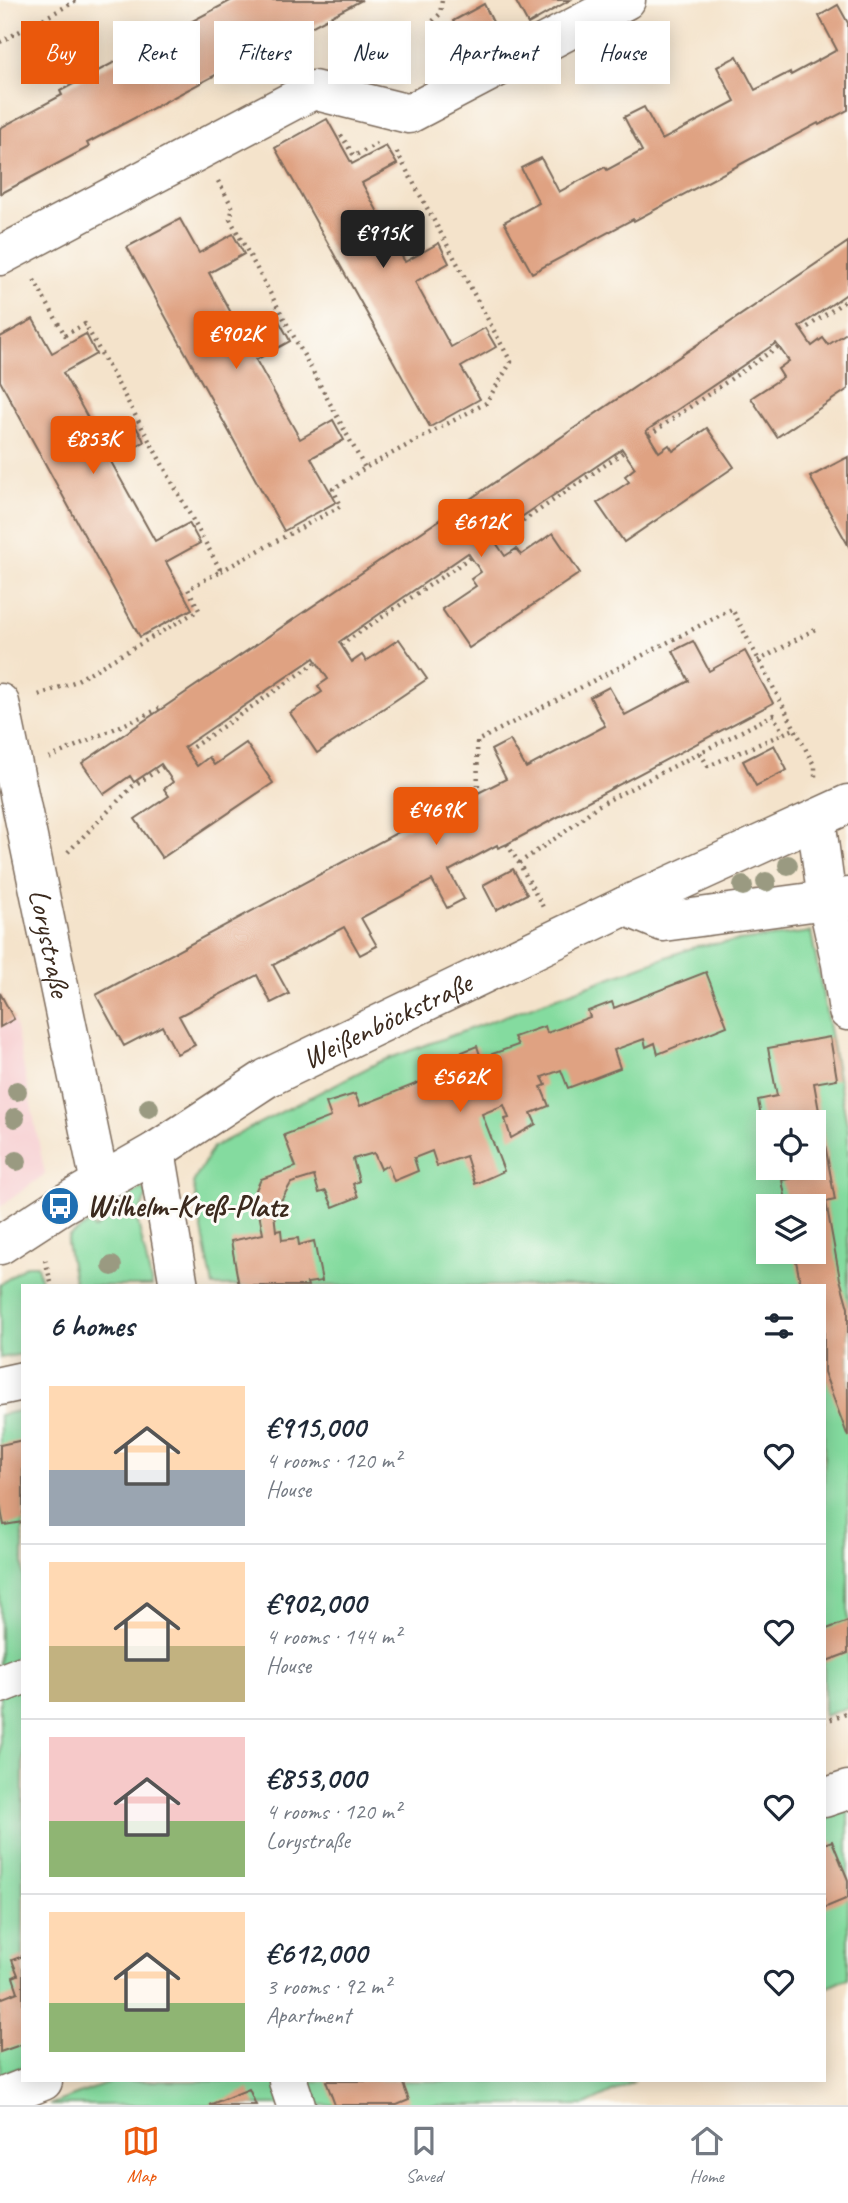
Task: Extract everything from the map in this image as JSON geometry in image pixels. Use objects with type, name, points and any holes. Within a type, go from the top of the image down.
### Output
[{"type":"street","points":[[8,252],[313,90],[409,114],[626,0]]},
{"type":"street","name":"Lorystraße","points":[[17,699],[15,774],[100,1183]]},
{"type":"street","points":[[832,811],[841,964],[848,1011]]},
{"type":"street","name":"Weißenböckstraße","points":[[156,1151],[267,1078],[625,906],[832,811]]},
{"type":"street","points":[[625,906],[663,922],[838,899]]},
{"type":"street","points":[[0,1245],[60,1206],[156,1151],[179,1284]]},
{"type":"street","points":[[0,1386],[21,1381]]},
{"type":"street","points":[[0,1684],[21,1676]]},
{"type":"street","points":[[826,1797],[848,1790]]},
{"type":"street","points":[[0,2098],[40,2082]]},
{"type":"street","points":[[288,2082],[296,2105]]},
{"type":"path","points":[[0,42],[78,0]]},
{"type":"path","points":[[433,21],[440,13],[442,0]]},
{"type":"path","points":[[17,699],[74,682],[199,610],[188,589],[341,506],[333,488],[486,403],[511,362],[389,138],[354,156],[313,90]]},
{"type":"path","points":[[200,149],[233,208],[230,219],[365,468]]},
{"type":"path","points":[[8,252],[65,335],[85,324],[221,571]]},
{"type":"path","points":[[802,331],[848,299]]},
{"type":"path","points":[[649,435],[779,346]]},
{"type":"path","points":[[494,541],[624,452]]},
{"type":"path","points":[[341,645],[471,557]]},
{"type":"path","points":[[478,793],[477,741],[732,609],[815,767],[832,811]]},
{"type":"path","points":[[758,660],[817,628]]},
{"type":"path","points":[[188,748],[317,662]]},
{"type":"path","points":[[15,774],[160,708],[162,710]]},
{"type":"path","points":[[519,863],[597,806],[773,715],[783,733]]},
{"type":"path","points":[[700,753],[708,766],[794,729]]},
{"type":"path","points":[[64,856],[133,786],[163,767]]},
{"type":"path","points":[[507,844],[561,937]]},
{"type":"path","points":[[44,1256],[51,1284]]},
{"type":"path","points":[[826,1720],[848,1713]]},
{"type":"shaded area","points":[[0,993],[14,1019],[45,1174],[0,1207]]},
{"type":"green space","points":[[811,932],[848,1130],[848,1707],[826,1715],[826,1284],[213,1284],[193,1183],[213,1147],[379,1062],[697,946]]},
{"type":"green space","points":[[142,1188],[147,1195],[137,1218],[152,1284],[75,1284],[67,1243],[69,1236],[90,1223],[94,1229],[119,1211],[116,1205]]},
{"type":"green space","points":[[26,1265],[37,1265],[42,1284],[21,1284],[21,1354],[0,1358],[0,1285]]},
{"type":"green space","points":[[21,1410],[21,2068],[0,2075],[0,1415]]},
{"type":"green space","points":[[848,1808],[848,1978],[826,1988],[826,1815]]},
{"type":"green space","points":[[111,2082],[633,2082],[585,2105],[49,2105]]},
{"type":"building","points":[[232,0],[362,0],[314,25],[314,21],[214,21],[214,76],[200,83],[200,21],[192,21]]},
{"type":"building","points":[[515,0],[570,0],[533,21],[526,21]]},
{"type":"building","points":[[484,4],[492,21],[453,21]]},
{"type":"building","points":[[838,5],[848,23],[848,110],[819,125],[818,123],[532,273],[504,222],[539,203],[521,168],[541,158],[559,192],[605,167],[607,170],[642,151],[624,117],[644,107],[662,140],[735,101],[717,67],[737,56],[755,90],[790,72],[791,75],[837,50],[819,16]]},
{"type":"building","points":[[113,63],[113,84],[198,84],[87,143],[89,147],[0,194],[0,128],[62,95],[60,91],[73,84],[99,84],[99,70]]},
{"type":"building","points":[[327,119],[352,164],[386,146],[397,164],[362,183],[405,262],[439,243],[449,263],[415,282],[451,347],[485,328],[496,347],[461,367],[480,399],[430,427],[275,148]]},
{"type":"building","points":[[180,219],[199,253],[233,234],[244,254],[209,273],[246,340],[279,321],[288,337],[290,341],[256,360],[300,439],[333,420],[344,440],[311,458],[336,502],[284,531],[127,247]]},
{"type":"building","points":[[848,242],[848,293],[799,327],[812,346],[823,338],[828,345],[848,332],[848,389],[777,437],[751,398],[783,377],[778,369],[789,361],[776,343],[646,431],[659,452],[669,445],[673,451],[707,428],[734,467],[624,542],[597,503],[629,482],[625,476],[635,468],[622,449],[492,537],[505,556],[516,549],[521,555],[553,533],[580,573],[469,648],[442,609],[476,586],[471,579],[481,572],[468,553],[339,642],[352,662],[362,655],[366,661],[399,639],[427,679],[317,753],[290,713],[322,692],[318,686],[328,679],[314,658],[184,747],[197,766],[209,757],[214,765],[246,743],[273,783],[162,858],[135,819],[169,796],[164,789],[173,782],[161,764],[134,782],[130,776],[104,794],[82,763]]},
{"type":"building","points":[[33,319],[52,353],[86,334],[96,354],[63,373],[100,440],[133,422],[142,437],[144,442],[110,460],[155,541],[189,523],[200,543],[166,562],[192,609],[140,637],[0,381],[0,337]]},
{"type":"building","points":[[848,457],[848,545],[810,477]]},
{"type":"building","points":[[693,641],[709,671],[745,651],[773,703],[507,844],[498,848],[497,845],[449,871],[464,899],[447,908],[432,880],[361,918],[377,946],[360,955],[344,927],[273,965],[289,994],[271,1003],[257,975],[179,1016],[195,1045],[177,1054],[162,1026],[124,1046],[96,995],[469,794],[470,797],[506,779],[491,750],[510,740],[526,768],[605,726],[590,697],[609,687],[625,715],[689,681],[673,651]]},
{"type":"building","points":[[774,745],[787,770],[756,786],[743,761]]},
{"type":"building","points":[[513,869],[527,894],[496,910],[483,885]]},
{"type":"building","points":[[706,972],[727,1026],[658,1054],[655,1043],[646,1047],[644,1039],[614,1050],[620,1068],[568,1088],[561,1070],[542,1077],[546,1085],[541,1087],[549,1106],[531,1113],[536,1124],[511,1138],[505,1119],[509,1118],[504,1105],[482,1114],[504,1171],[475,1184],[466,1156],[437,1166],[432,1151],[414,1158],[418,1171],[394,1181],[388,1165],[381,1169],[374,1153],[353,1159],[359,1181],[353,1184],[358,1197],[333,1207],[326,1191],[319,1193],[314,1176],[291,1183],[274,1213],[276,1231],[281,1230],[282,1240],[298,1238],[299,1245],[314,1241],[322,1281],[307,1284],[239,1284],[231,1241],[263,1234],[255,1192],[261,1179],[296,1167],[284,1135],[331,1117],[326,1103],[355,1094],[360,1106],[451,1070],[447,1058],[477,1046],[481,1058],[518,1045],[514,1037],[545,1026],[547,1033],[590,1017],[588,1011],[612,1002],[614,1008]]},
{"type":"building","points":[[0,993],[14,1019],[0,1027]]},
{"type":"building","points":[[830,1037],[837,1079],[814,1083],[819,1110],[760,1110],[758,1100],[777,1096],[768,1048]]},
{"type":"building","points":[[826,1150],[835,1200],[826,1202],[826,1194],[785,1194],[782,1180],[826,1180]]},
{"type":"building","points":[[826,1202],[848,1308],[848,1437],[826,1377],[826,1284],[801,1284],[797,1264],[826,1264]]},
{"type":"building","points":[[21,1440],[21,1522],[4,1525],[0,1506],[0,1445]]},
{"type":"building","points":[[848,1621],[848,1653],[826,1661],[826,1629]]},
{"type":"building","points":[[832,1841],[848,1880],[848,1898],[826,1907],[826,1843]]},
{"type":"building","points":[[21,1957],[21,2045],[0,2052],[0,1999],[18,1992],[13,1977],[18,1975],[12,1960]]},
{"type":"building","points":[[326,2082],[402,2082],[409,2100],[397,2105],[335,2105]]},
{"type":"building","points":[[249,2089],[256,2105],[209,2105]]},
{"type":"place","name":"Wilhelm-Kreß-Platz","points":[[60,1206]]}]
